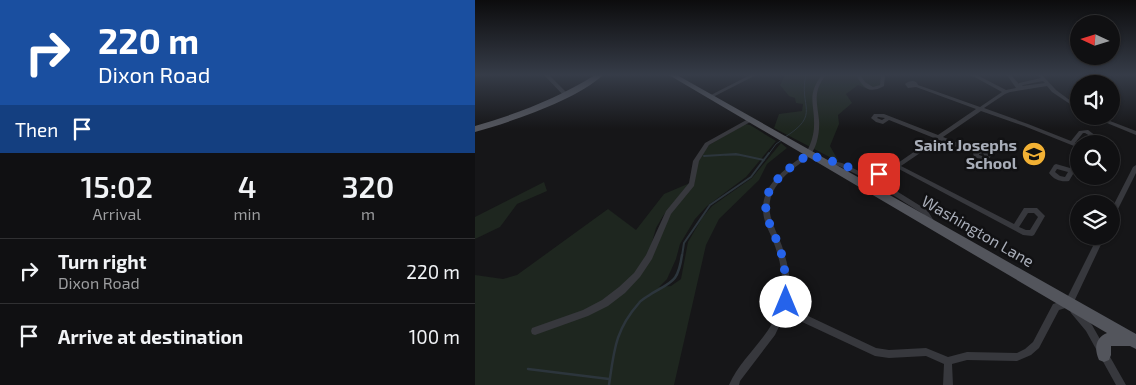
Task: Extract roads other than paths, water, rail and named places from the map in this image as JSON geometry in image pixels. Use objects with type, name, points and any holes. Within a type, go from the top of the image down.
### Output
[{"type":"main road","points":[[475,129],[499,122],[569,93]]},
{"type":"main road","name":"Washington Lane","points":[[702,93],[1134,341]]},
{"type":"main road","points":[[1104,355],[1103,344],[1108,339],[1134,341]]},
{"type":"street","points":[[709,97],[717,93]]},
{"type":"street","points":[[734,385],[737,378],[768,338],[784,309],[787,293],[785,273],[778,243],[766,218],[765,207],[775,182],[809,154],[815,137],[817,121],[813,93]]},
{"type":"street","points":[[934,93],[1070,142]]},
{"type":"street","points":[[822,161],[841,164],[868,176],[879,174],[897,166],[1005,93]]},
{"type":"street","points":[[1060,93],[1070,101]]},
{"type":"street","points":[[887,118],[976,152]]},
{"type":"street","points":[[535,331],[585,313],[605,303],[622,290],[637,275],[649,257],[668,213],[692,184],[696,161],[700,153],[711,141],[750,120]]},
{"type":"street","points":[[1115,125],[1136,133]]},
{"type":"street","points":[[1079,135],[1084,131],[1091,135]]},
{"type":"street","points":[[897,166],[884,179],[885,186],[891,192],[925,212],[933,226]]},
{"type":"street","points":[[897,166],[1015,228]]},
{"type":"street","points":[[1120,199],[1136,167]]},
{"type":"street","points":[[784,309],[875,352],[889,354],[926,352],[949,360],[967,356],[1006,358],[1023,355],[1036,345],[1056,307],[1069,303],[1098,245]]},
{"type":"street","points":[[1069,303],[1089,328],[1121,385]]},
{"type":"street","points":[[948,385],[949,360]]},
{"type":"waterway","points":[[785,137],[796,129],[806,116],[805,93]]},
{"type":"waterway","points":[[768,155],[776,144],[782,140]]},
{"type":"waterway","points":[[764,160],[769,153]]},
{"type":"waterway","points":[[704,156],[736,154],[764,160]]},
{"type":"waterway","points":[[725,155],[739,155]]},
{"type":"waterway","points":[[682,256],[684,243],[710,205],[751,177],[764,160]]},
{"type":"waterway","points":[[609,385],[614,351],[625,322],[642,300],[673,280],[679,271],[682,255]]},
{"type":"waterway","points":[[528,369],[609,379]]},
{"type":"place","name":"Saint Josephs School","points":[[1034,154]]}]
